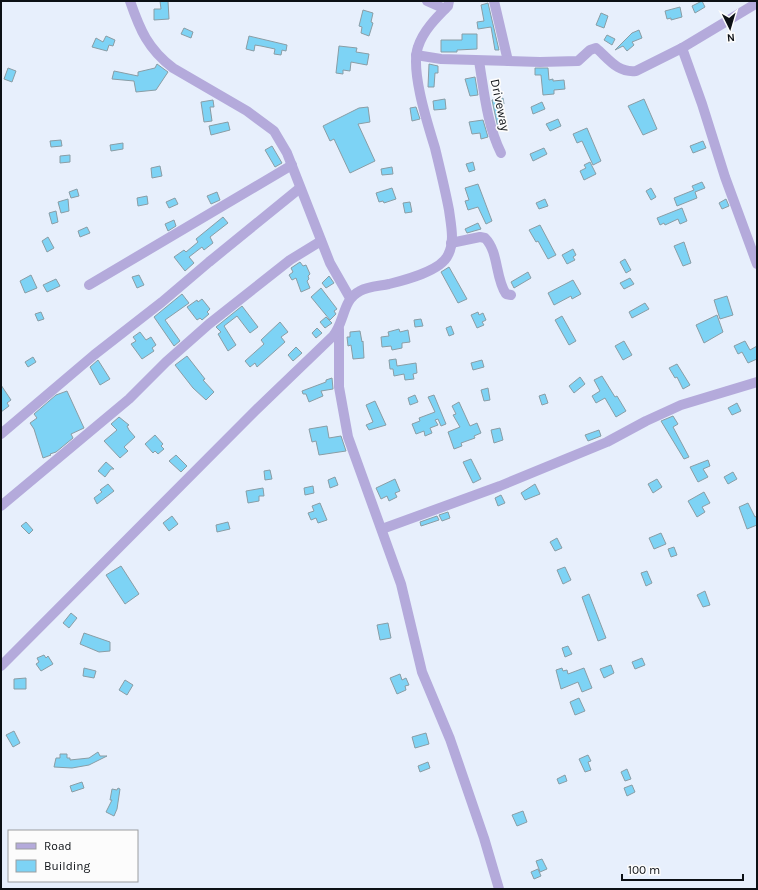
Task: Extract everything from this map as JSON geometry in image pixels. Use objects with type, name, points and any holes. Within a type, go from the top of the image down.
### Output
[{"type":"street","points":[[130,1],[144,35],[151,48],[160,58],[173,68],[263,121],[281,141],[292,165],[330,263],[350,298]]},
{"type":"street","points":[[427,1],[447,5],[421,38],[416,55],[422,98],[446,195],[452,228],[449,254],[445,260],[435,267],[406,279],[360,290],[350,298],[339,329],[339,387],[348,437],[401,584],[422,672],[450,739],[484,838],[499,889]]},
{"type":"street","points":[[494,1],[508,61]]},
{"type":"street","points":[[416,55],[441,59],[478,61],[578,61],[590,50],[596,48],[611,64],[633,72],[682,48],[757,3]]},
{"type":"street","points":[[682,48],[702,104],[729,189],[757,264]]},
{"type":"street","name":"Driveway","points":[[478,61],[486,104],[496,142],[501,153]]},
{"type":"street","points":[[89,285],[292,165]]},
{"type":"street","points":[[1,434],[94,355],[162,302],[300,188]]},
{"type":"street","points":[[451,243],[480,237],[485,238],[491,246],[502,287],[506,294],[510,295]]},
{"type":"street","points":[[1,506],[129,399],[166,362],[209,324],[290,260],[321,241]]},
{"type":"street","points":[[1,666],[339,329]]},
{"type":"street","points":[[382,529],[500,486],[607,442],[681,405],[757,382]]},
{"type":"building","points":[[160,1],[168,1],[169,19],[154,20],[154,9],[161,9]]},
{"type":"building","points":[[702,1],[705,7],[695,13],[692,6]]},
{"type":"building","points":[[488,3],[499,50],[495,50],[491,27],[478,29],[477,22],[484,21],[481,5]]},
{"type":"building","points":[[680,7],[682,17],[671,20],[671,18],[667,19],[665,11]]},
{"type":"building","points":[[363,10],[373,13],[371,22],[373,23],[369,36],[361,33],[362,27],[359,26]]},
{"type":"building","points":[[601,13],[608,16],[604,28],[596,25]]},
{"type":"building","points":[[184,28],[193,32],[191,38],[181,34]]},
{"type":"building","points":[[639,30],[642,38],[632,42],[634,45],[627,51],[623,46],[615,50],[632,33]]},
{"type":"building","points":[[462,34],[477,34],[477,49],[457,50],[457,52],[441,52],[441,40],[462,40]]},
{"type":"building","points":[[607,35],[615,39],[612,45],[604,40]]},
{"type":"building","points":[[106,36],[115,40],[113,46],[109,45],[107,51],[92,47],[96,38],[103,42]]},
{"type":"building","points":[[249,36],[287,45],[286,51],[282,50],[281,55],[274,54],[275,49],[255,45],[254,51],[246,49]]},
{"type":"building","points":[[339,46],[357,48],[356,52],[369,54],[367,65],[351,62],[350,71],[343,70],[343,74],[336,73]]},
{"type":"building","points":[[157,64],[168,72],[156,90],[136,92],[134,81],[112,79],[114,71],[138,76],[138,72],[155,68]]},
{"type":"building","points":[[429,64],[438,66],[438,73],[435,73],[434,87],[428,87]]},
{"type":"building","points":[[8,68],[16,71],[12,82],[4,79]]},
{"type":"building","points":[[535,68],[548,68],[549,80],[564,80],[565,89],[554,90],[554,94],[543,95],[541,75],[535,75]]},
{"type":"building","points":[[475,77],[478,95],[470,96],[465,79]]},
{"type":"building","points":[[503,98],[504,104],[498,105],[502,127],[498,128],[492,100]]},
{"type":"building","points":[[445,99],[446,109],[434,110],[433,101]]},
{"type":"building","points":[[644,99],[657,129],[643,135],[628,106]]},
{"type":"building","points":[[213,100],[214,107],[210,107],[212,121],[204,122],[201,102]]},
{"type":"building","points":[[542,102],[545,109],[533,114],[531,107]]},
{"type":"building","points":[[368,107],[370,122],[358,124],[375,161],[350,173],[334,139],[330,141],[323,126],[359,108]]},
{"type":"building","points":[[416,107],[420,119],[412,121],[410,108]]},
{"type":"building","points":[[558,119],[561,126],[550,131],[546,124]]},
{"type":"building","points":[[483,120],[488,137],[481,139],[480,133],[472,134],[469,122]]},
{"type":"building","points":[[228,122],[230,130],[211,135],[209,126]]},
{"type":"building","points":[[587,128],[601,161],[593,165],[582,141],[577,143],[573,134]]},
{"type":"building","points":[[61,140],[62,146],[51,147],[50,141]]},
{"type":"building","points":[[703,141],[706,148],[693,153],[690,146]]},
{"type":"building","points":[[123,143],[123,149],[111,151],[110,145]]},
{"type":"building","points":[[272,146],[282,163],[275,167],[265,150]]},
{"type":"building","points":[[544,148],[547,154],[533,161],[530,154]]},
{"type":"building","points":[[70,155],[70,162],[60,163],[60,156]]},
{"type":"building","points":[[473,162],[475,170],[469,172],[466,164]]},
{"type":"building","points":[[590,162],[596,174],[584,180],[580,171],[586,168],[584,165]]},
{"type":"building","points":[[160,166],[162,176],[152,178],[151,168]]},
{"type":"building","points":[[392,167],[393,174],[382,175],[381,169]]},
{"type":"building","points":[[702,182],[705,188],[695,192],[697,198],[677,206],[674,198],[694,190],[692,186]]},
{"type":"building","points":[[478,184],[492,221],[486,224],[478,207],[468,210],[465,201],[469,200],[465,188]]},
{"type":"building","points":[[392,188],[396,199],[384,203],[383,201],[379,202],[376,193]]},
{"type":"building","points":[[651,188],[656,197],[651,200],[646,191]]},
{"type":"building","points":[[77,189],[79,196],[71,198],[69,192]]},
{"type":"building","points":[[217,192],[220,200],[211,204],[207,196]]},
{"type":"building","points":[[147,196],[148,204],[138,206],[137,198]]},
{"type":"building","points":[[175,198],[178,204],[169,208],[166,202]]},
{"type":"building","points":[[68,199],[69,211],[61,213],[58,202]]},
{"type":"building","points":[[545,199],[548,206],[539,209],[536,203]]},
{"type":"building","points":[[726,199],[729,206],[722,209],[719,203]]},
{"type":"building","points":[[410,202],[412,212],[405,213],[403,203]]},
{"type":"building","points":[[682,208],[687,221],[680,224],[678,219],[665,225],[664,223],[660,225],[657,218]]},
{"type":"building","points":[[56,211],[58,222],[52,224],[49,213]]},
{"type":"building","points":[[223,217],[228,223],[210,237],[213,243],[204,250],[202,247],[189,257],[194,263],[185,271],[174,257],[184,250],[186,252],[198,242],[196,239]]},
{"type":"building","points":[[174,220],[176,226],[168,231],[165,224]]},
{"type":"building","points":[[478,223],[481,229],[467,233],[465,229]]},
{"type":"building","points":[[540,225],[556,255],[548,259],[538,241],[536,242],[529,230]]},
{"type":"building","points":[[87,227],[90,233],[80,237],[78,231]]},
{"type":"building","points":[[48,237],[54,248],[47,252],[42,241]]},
{"type":"building","points":[[684,242],[691,263],[683,266],[674,246]]},
{"type":"building","points":[[573,249],[576,255],[573,257],[575,260],[567,264],[562,255]]},
{"type":"building","points":[[625,259],[631,270],[626,273],[620,262]]},
{"type":"building","points":[[300,262],[303,266],[306,265],[310,274],[307,281],[310,288],[301,292],[296,278],[292,280],[289,275],[293,272],[291,268]]},
{"type":"building","points":[[449,267],[467,299],[458,303],[441,272]]},
{"type":"building","points":[[528,272],[531,278],[514,288],[511,282]]},
{"type":"building","points":[[31,275],[37,288],[25,293],[20,281]]},
{"type":"building","points":[[139,275],[144,285],[137,288],[132,277]]},
{"type":"building","points":[[329,276],[334,283],[326,288],[322,283]]},
{"type":"building","points":[[630,278],[634,284],[624,289],[620,283]]},
{"type":"building","points":[[56,279],[60,286],[47,292],[43,285]]},
{"type":"building","points":[[573,280],[581,294],[572,299],[571,296],[554,305],[548,293]]},
{"type":"building","points":[[321,288],[337,309],[334,311],[336,314],[330,320],[311,297]]},
{"type":"building","points":[[182,294],[189,303],[165,320],[180,341],[174,346],[154,317]]},
{"type":"building","points":[[727,296],[733,315],[720,319],[714,300]]},
{"type":"building","points":[[202,299],[210,309],[207,312],[209,314],[202,320],[200,318],[197,320],[187,307],[197,300],[198,302]]},
{"type":"building","points":[[645,303],[649,309],[632,318],[629,312]]},
{"type":"building","points":[[242,306],[258,327],[250,333],[237,316],[224,326],[236,345],[228,351],[218,334],[221,332],[216,327]]},
{"type":"building","points":[[41,312],[44,319],[38,321],[35,314]]},
{"type":"building","points":[[478,312],[479,315],[483,313],[486,320],[482,322],[484,325],[477,328],[471,315]]},
{"type":"building","points":[[717,315],[723,332],[704,343],[696,325]]},
{"type":"building","points":[[562,316],[576,341],[569,345],[555,320]]},
{"type":"building","points":[[326,317],[332,323],[325,328],[320,322]]},
{"type":"building","points":[[421,319],[423,326],[415,327],[414,320]]},
{"type":"building","points":[[280,322],[288,332],[281,337],[285,342],[257,367],[255,363],[250,367],[245,361],[264,344],[261,340]]},
{"type":"building","points":[[451,326],[454,334],[449,336],[446,328]]},
{"type":"building","points":[[317,328],[322,333],[316,338],[312,333]]},
{"type":"building","points":[[399,329],[400,332],[408,330],[410,342],[402,343],[402,348],[392,350],[391,346],[382,347],[381,337],[389,336],[388,332]]},
{"type":"building","points":[[360,331],[362,342],[363,341],[364,358],[353,359],[351,345],[348,346],[347,337],[350,337],[350,332]]},
{"type":"building","points":[[140,332],[146,340],[151,337],[156,345],[152,348],[154,351],[142,359],[131,344],[136,341],[133,337]]},
{"type":"building","points":[[624,341],[632,355],[623,360],[615,346]]},
{"type":"building","points":[[745,341],[750,350],[757,346],[757,359],[748,363],[742,352],[738,354],[734,346]]},
{"type":"building","points":[[296,347],[302,353],[293,361],[288,355]]},
{"type":"building","points":[[187,356],[205,379],[203,380],[214,392],[206,400],[193,388],[175,365]]},
{"type":"building","points":[[33,357],[36,362],[28,367],[25,362]]},
{"type":"building","points":[[396,359],[397,366],[416,363],[417,373],[413,374],[414,379],[405,380],[404,374],[394,376],[393,369],[390,369],[389,360]]},
{"type":"building","points":[[98,360],[110,379],[100,385],[90,367]]},
{"type":"building","points":[[482,360],[484,367],[473,370],[471,363]]},
{"type":"building","points":[[677,364],[690,385],[683,389],[677,377],[675,378],[669,368]]},
{"type":"building","points":[[602,376],[626,411],[616,417],[605,398],[596,403],[592,396],[600,391],[594,380]]},
{"type":"building","points":[[580,377],[585,384],[574,393],[569,386]]},
{"type":"building","points":[[332,378],[333,389],[321,391],[323,396],[309,402],[306,394],[303,394],[302,391],[326,382],[326,380]]},
{"type":"building","points":[[1,385],[11,400],[7,403],[9,406],[1,412]]},
{"type":"building","points":[[488,388],[490,400],[484,401],[481,390]]},
{"type":"building","points":[[67,391],[84,428],[71,434],[73,438],[56,452],[43,458],[34,429],[30,423],[37,418],[34,414],[56,395]]},
{"type":"building","points":[[545,394],[548,403],[542,405],[539,396]]},
{"type":"building","points":[[415,395],[418,402],[410,405],[408,398]]},
{"type":"building","points":[[434,395],[446,424],[441,426],[438,419],[435,420],[438,425],[430,428],[432,433],[425,436],[424,431],[416,434],[412,424],[420,421],[419,418],[435,412],[428,397]]},
{"type":"building","points":[[375,401],[386,425],[369,430],[366,425],[373,422],[366,405]]},
{"type":"building","points":[[459,402],[470,426],[477,423],[481,433],[474,436],[475,438],[461,443],[462,446],[454,449],[448,432],[460,427],[453,415],[456,414],[452,406]]},
{"type":"building","points":[[737,403],[741,411],[732,415],[728,408]]},
{"type":"building","points":[[673,416],[678,424],[673,427],[689,457],[684,459],[661,421]]},
{"type":"building","points":[[119,417],[129,425],[127,426],[129,430],[135,437],[124,447],[128,451],[120,458],[104,441],[117,430],[111,424]]},
{"type":"building","points":[[327,426],[329,438],[341,436],[346,451],[319,455],[316,441],[312,442],[309,429]]},
{"type":"building","points":[[500,428],[503,440],[494,443],[491,430]]},
{"type":"building","points":[[599,430],[601,436],[588,441],[585,435]]},
{"type":"building","points":[[155,435],[163,444],[161,446],[164,449],[158,454],[155,451],[153,453],[145,444]]},
{"type":"building","points":[[176,455],[187,466],[181,472],[169,461]]},
{"type":"building","points":[[471,459],[481,479],[473,483],[463,462]]},
{"type":"building","points":[[708,460],[710,466],[703,469],[708,477],[698,482],[690,467]]},
{"type":"building","points":[[106,462],[114,469],[111,469],[105,477],[98,471]]},
{"type":"building","points":[[270,470],[272,479],[265,480],[264,471]]},
{"type":"building","points":[[733,472],[737,479],[728,484],[724,477]]},
{"type":"building","points":[[335,477],[338,485],[330,488],[328,480]]},
{"type":"building","points":[[395,479],[400,491],[395,493],[397,497],[389,501],[387,496],[381,499],[376,488]]},
{"type":"building","points":[[657,479],[662,487],[653,493],[648,484]]},
{"type":"building","points":[[108,484],[114,491],[97,504],[94,498],[102,492],[100,490]]},
{"type":"building","points":[[535,484],[540,494],[525,500],[521,493]]},
{"type":"building","points":[[313,486],[314,493],[305,495],[304,488]]},
{"type":"building","points":[[263,488],[264,496],[259,496],[259,501],[248,503],[246,491]]},
{"type":"building","points":[[704,492],[710,503],[702,507],[705,512],[697,517],[688,501]]},
{"type":"building","points":[[501,495],[505,503],[498,506],[495,498]]},
{"type":"building","points":[[320,503],[327,520],[318,523],[316,518],[311,520],[308,513],[314,511],[312,506]]},
{"type":"building","points":[[748,503],[755,517],[757,516],[757,525],[747,529],[739,507]]},
{"type":"building","points":[[448,512],[450,518],[442,521],[439,515]]},
{"type":"building","points":[[172,516],[178,524],[169,531],[163,523]]},
{"type":"building","points":[[437,516],[439,520],[421,526],[420,522]]},
{"type":"building","points":[[26,522],[33,530],[29,534],[21,526]]},
{"type":"building","points":[[228,522],[230,529],[217,532],[216,525]]},
{"type":"building","points":[[661,533],[666,544],[654,549],[649,538]]},
{"type":"building","points":[[557,538],[562,548],[555,551],[550,542]]},
{"type":"building","points":[[674,547],[677,555],[671,557],[668,549]]},
{"type":"building","points":[[121,566],[139,594],[125,604],[106,575]]},
{"type":"building","points":[[565,567],[571,580],[563,584],[557,570]]},
{"type":"building","points":[[647,571],[652,583],[646,586],[641,573]]},
{"type":"building","points":[[705,591],[710,605],[703,607],[697,595]]},
{"type":"building","points":[[589,594],[606,638],[598,641],[582,597]]},
{"type":"building","points":[[71,613],[77,618],[69,628],[63,623]]},
{"type":"building","points":[[388,623],[391,638],[380,640],[377,625]]},
{"type":"building","points":[[84,633],[110,642],[110,651],[99,652],[80,644]]},
{"type":"building","points":[[568,646],[572,654],[565,657],[562,648]]},
{"type":"building","points":[[44,655],[46,658],[48,656],[53,664],[41,671],[36,664],[39,662],[37,658]]},
{"type":"building","points":[[642,658],[645,665],[635,669],[632,662]]},
{"type":"building","points":[[611,665],[614,673],[604,678],[600,669]]},
{"type":"building","points":[[84,668],[96,671],[94,678],[83,676]]},
{"type":"building","points":[[562,668],[563,671],[567,670],[568,674],[584,668],[592,688],[582,692],[578,682],[561,689],[556,670]]},
{"type":"building","points":[[400,674],[402,680],[406,678],[409,685],[405,686],[406,690],[397,694],[390,678]]},
{"type":"building","points":[[26,678],[26,689],[14,689],[14,679]]},
{"type":"building","points":[[125,680],[133,685],[127,695],[119,690]]},
{"type":"building","points":[[579,698],[585,711],[575,715],[570,702]]},
{"type":"building","points":[[14,731],[20,743],[13,747],[6,735]]},
{"type":"building","points":[[426,733],[429,744],[415,748],[412,737]]},
{"type":"building","points":[[98,752],[100,756],[107,756],[89,765],[72,768],[54,767],[56,758],[60,758],[60,754],[67,754],[67,758],[70,758],[70,760],[89,758]]},
{"type":"building","points":[[588,755],[591,761],[588,762],[591,770],[585,772],[579,759]]},
{"type":"building","points":[[428,762],[430,768],[420,772],[418,766]]},
{"type":"building","points":[[627,769],[631,779],[625,781],[621,772]]},
{"type":"building","points":[[565,775],[567,781],[559,784],[557,779]]},
{"type":"building","points":[[82,782],[84,788],[72,792],[70,786]]},
{"type":"building","points":[[632,785],[635,792],[627,796],[624,788]]},
{"type":"building","points":[[118,788],[120,789],[117,809],[114,816],[106,812],[112,800],[110,800],[112,789],[117,790]]},
{"type":"building","points":[[523,811],[527,822],[517,826],[512,815]]},
{"type":"building","points":[[542,859],[547,869],[540,872],[536,861]]},
{"type":"building","points":[[538,869],[541,876],[534,879],[531,872]]}]
